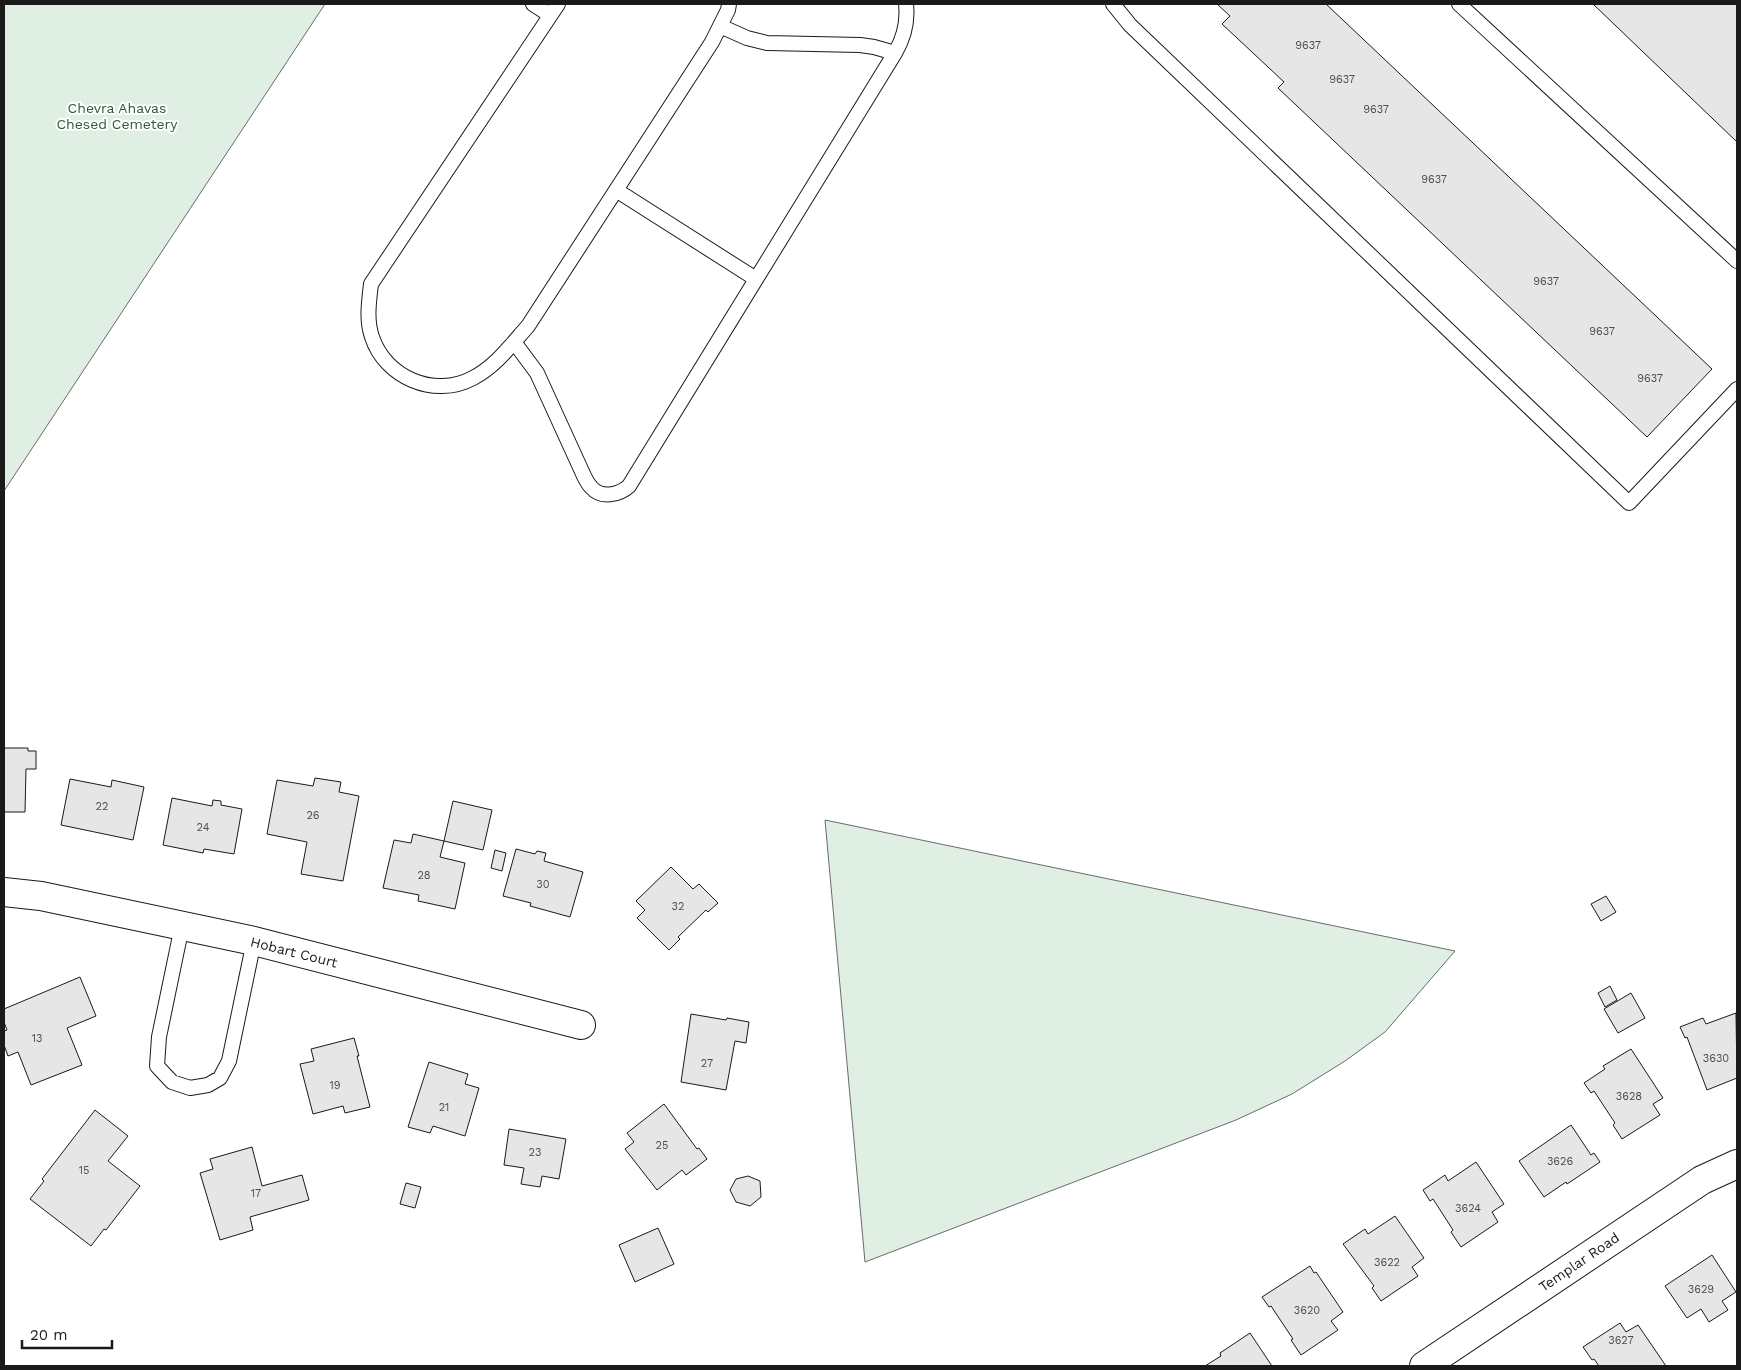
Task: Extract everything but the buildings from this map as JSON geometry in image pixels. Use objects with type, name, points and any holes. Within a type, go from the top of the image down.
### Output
[{"type":"street","name":"Hobart Court","points":[[4,892],[41,896],[254,941],[581,1025]]},
{"type":"street","name":"Templar Road","points":[[1424,1366],[1702,1180],[1737,1164]]},
{"type":"lane","points":[[533,4],[554,9],[385,261],[372,284],[368,308],[372,336],[381,357],[396,371],[410,380],[430,386],[449,386],[472,379],[501,358],[528,326],[712,42],[729,4]]},
{"type":"lane","points":[[514,342],[537,373],[584,476],[592,488],[601,494],[623,491],[629,486],[895,53],[902,40],[906,22],[906,4]]},
{"type":"lane","points":[[1114,4],[1130,25],[1629,503],[1737,389]]},
{"type":"lane","points":[[1459,4],[1737,260]]},
{"type":"lane","points":[[720,26],[747,38],[767,43],[860,45],[895,53]]},
{"type":"lane","points":[[616,190],[756,279]]},
{"type":"lane","points":[[182,926],[159,1037],[157,1066],[172,1082],[190,1088],[208,1085],[220,1078],[229,1061],[254,941]]},
{"type":"green space","name":"Chevra Ahavas Chesed Cemetery","points":[[4,4],[325,4],[4,491]]},
{"type":"green space","points":[[825,820],[1455,951],[1385,1032],[1345,1061],[1292,1094],[1236,1120],[865,1262]]}]
